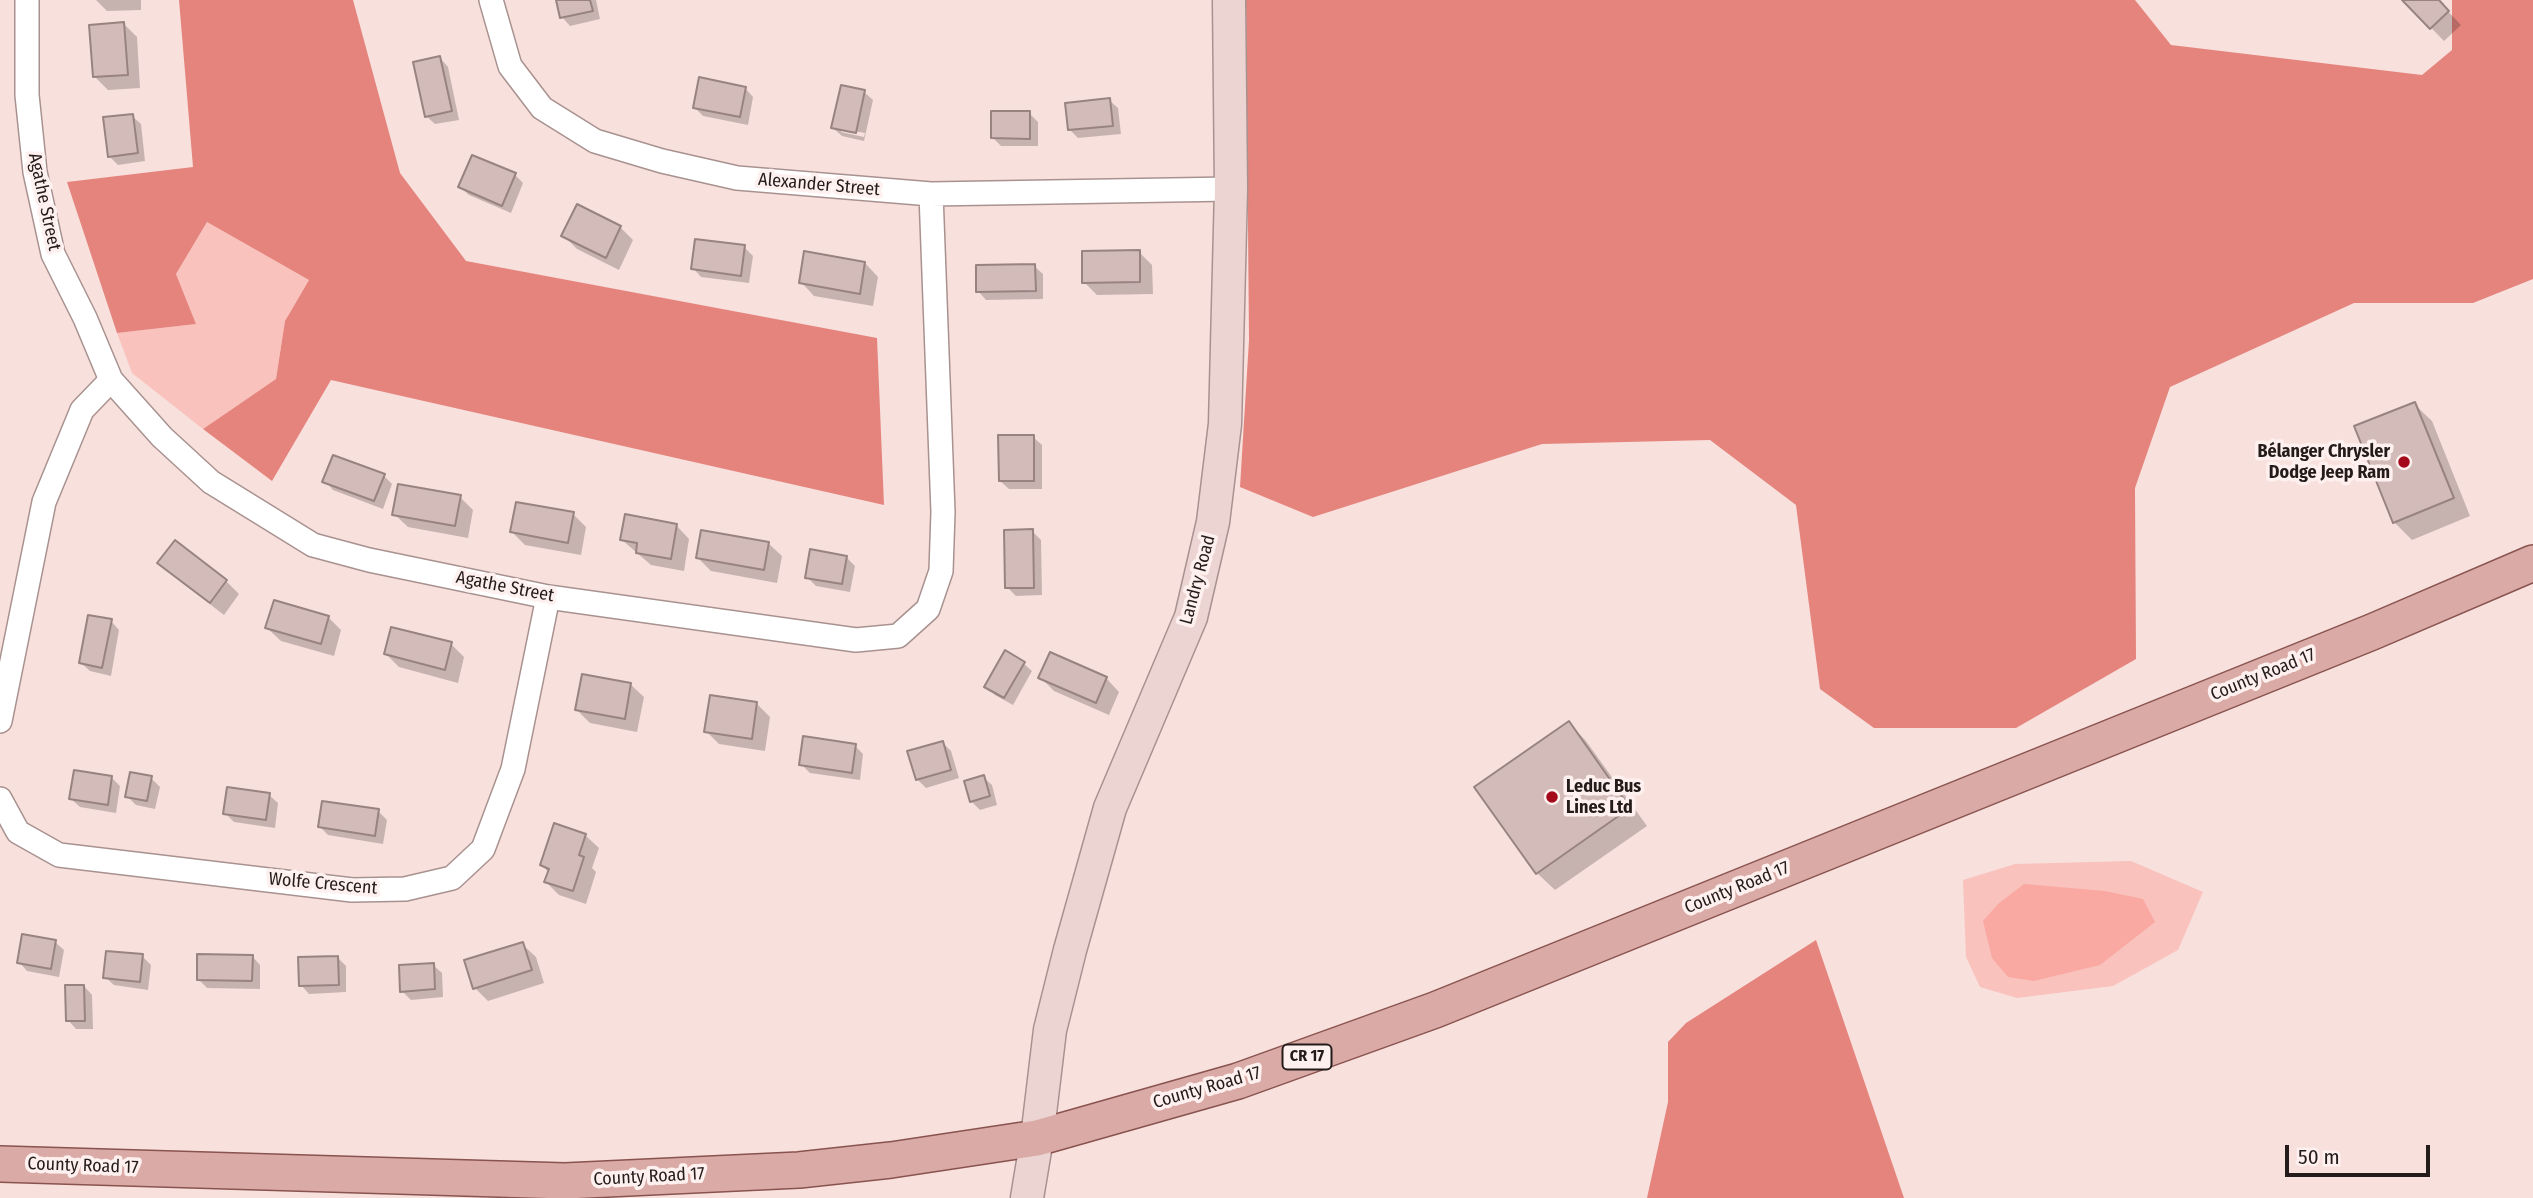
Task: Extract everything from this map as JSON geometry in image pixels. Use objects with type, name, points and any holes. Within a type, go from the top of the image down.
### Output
[{"type":"main road","name":"Landry Road","points":[[1027,1198],[1050,1030],[1110,808],[1191,617],[1213,522],[1225,424],[1231,189],[1230,0]]},
{"type":"main road","name":"County Road 17","points":[[0,1164],[565,1181],[799,1170],[891,1160],[1037,1138],[1238,1081],[1434,1010],[2372,632],[2533,563]]},
{"type":"street","name":"Agathe Street","points":[[27,0],[27,95],[34,172],[53,254],[85,318],[111,380],[162,437],[211,482],[313,545],[369,560],[548,597],[856,640],[898,636],[928,609],[941,570],[943,513],[931,194]]},
{"type":"street","name":"Alexander Street","points":[[491,0],[510,66],[542,108],[595,141],[662,162],[737,178],[931,194],[1231,189]]},
{"type":"street","points":[[0,721],[44,502],[82,410],[111,380]]},
{"type":"street","name":"Wolfe Crescent","points":[[0,799],[18,832],[59,855],[352,890],[405,890],[452,878],[483,849],[513,769],[548,597]]},
{"type":"shaded area","points":[[179,0],[353,0],[400,173],[466,261],[877,338],[884,505],[331,380],[272,481],[203,429],[276,379],[285,321],[309,280],[207,222],[176,274],[196,324],[117,333],[67,182],[193,167]]},
{"type":"shaded area","points":[[1246,0],[2135,0],[2171,45],[2422,75],[2452,50],[2452,0],[2533,0],[2533,279],[2473,303],[2354,303],[2170,387],[2135,488],[2136,659],[2016,728],[1874,728],[1820,689],[1796,505],[1710,440],[1542,444],[1313,517],[1240,487],[1249,340]]},
{"type":"shaded area","points":[[207,222],[309,280],[285,321],[276,379],[203,429],[132,373],[117,333],[196,324],[176,274]]},
{"type":"shaded area","points":[[2131,861],[2203,892],[2178,950],[2113,986],[2017,998],[1980,987],[1966,957],[1963,880],[2015,864]]},
{"type":"shaded area","points":[[2024,884],[2105,891],[2143,899],[2155,922],[2100,965],[2034,981],[2008,977],[1992,958],[1983,921],[1998,904]]},
{"type":"shaded area","points":[[1816,940],[1904,1198],[1647,1198],[1668,1102],[1668,1042],[1686,1023]]},
{"type":"building","points":[[556,0],[590,0],[593,11],[560,18]]},
{"type":"building","points":[[2402,0],[2439,0],[2449,11],[2430,29]]},
{"type":"building","points":[[124,22],[128,75],[93,77],[89,25]]},
{"type":"building","points":[[440,56],[452,111],[425,117],[413,62]]},
{"type":"building","points":[[699,77],[746,87],[740,117],[693,108]]},
{"type":"building","points":[[841,85],[865,90],[856,133],[831,128]]},
{"type":"building","points":[[1110,98],[1113,126],[1068,130],[1065,103]]},
{"type":"building","points":[[991,111],[1030,111],[1030,139],[991,138]]},
{"type":"building","points":[[133,114],[138,153],[108,157],[103,117]]},
{"type":"building","points":[[472,155],[516,173],[502,206],[458,187]]},
{"type":"building","points":[[577,204],[621,226],[606,258],[561,236]]},
{"type":"building","points":[[695,239],[745,245],[741,276],[691,269]]},
{"type":"building","points":[[1140,250],[1140,282],[1082,283],[1082,251]]},
{"type":"building","points":[[804,251],[865,262],[860,294],[799,283]]},
{"type":"building","points":[[1035,264],[1036,291],[976,292],[976,265]]},
{"type":"building","name":"Bélanger Chrysler Dodge Jeep Ram","points":[[2415,402],[2454,498],[2393,523],[2354,426]]},
{"type":"building","points":[[998,435],[1034,435],[1034,481],[999,481]]},
{"type":"building","points":[[333,455],[385,474],[374,501],[322,482]]},
{"type":"building","points":[[398,484],[461,495],[455,526],[392,515]]},
{"type":"building","points":[[516,502],[574,512],[568,543],[510,532]]},
{"type":"building","points":[[625,514],[677,524],[671,559],[636,553],[637,543],[620,540]]},
{"type":"building","points":[[1033,529],[1034,588],[1005,588],[1004,530]]},
{"type":"building","points":[[701,530],[769,542],[764,570],[696,558]]},
{"type":"building","points":[[175,540],[227,580],[210,603],[157,563]]},
{"type":"building","points":[[810,549],[847,556],[842,584],[805,578]]},
{"type":"building","points":[[274,600],[329,616],[321,644],[265,628]]},
{"type":"building","points":[[88,615],[112,619],[102,668],[79,663]]},
{"type":"building","points":[[391,627],[452,642],[445,670],[384,654]]},
{"type":"building","points":[[1005,650],[1025,662],[1004,698],[984,687]]},
{"type":"building","points":[[1050,652],[1107,677],[1096,703],[1038,678]]},
{"type":"building","points":[[582,674],[631,683],[625,719],[575,710]]},
{"type":"building","points":[[710,695],[757,702],[752,739],[704,732]]},
{"type":"building","name":"Leduc Bus Lines Ltd","points":[[1569,721],[1630,808],[1536,874],[1474,787]]},
{"type":"building","points":[[803,736],[856,744],[852,773],[799,765]]},
{"type":"building","points":[[943,741],[951,770],[916,780],[907,751]]},
{"type":"building","points":[[74,770],[112,776],[108,805],[69,799]]},
{"type":"building","points":[[130,772],[152,776],[147,801],[125,797]]},
{"type":"building","points":[[984,775],[990,796],[970,802],[964,781]]},
{"type":"building","points":[[227,787],[270,793],[266,820],[223,814]]},
{"type":"building","points":[[322,801],[379,809],[375,836],[318,827]]},
{"type":"building","points":[[554,823],[586,834],[579,855],[584,857],[573,891],[544,882],[549,869],[540,865]]},
{"type":"building","points":[[22,934],[56,940],[51,969],[17,963]]},
{"type":"building","points":[[523,942],[532,970],[473,989],[464,960]]},
{"type":"building","points":[[106,951],[143,954],[140,982],[103,978]]},
{"type":"building","points":[[197,954],[253,955],[252,981],[197,980]]},
{"type":"building","points":[[338,956],[339,985],[299,986],[298,957]]},
{"type":"building","points":[[434,963],[435,989],[400,992],[399,965]]},
{"type":"building","points":[[65,985],[84,985],[85,1021],[66,1021]]},
{"type":"place","name":"Bélanger Chrysler Dodge Jeep Ram","points":[[2404,462]]},
{"type":"place","name":"Leduc Bus Lines Ltd","points":[[1552,797]]}]
